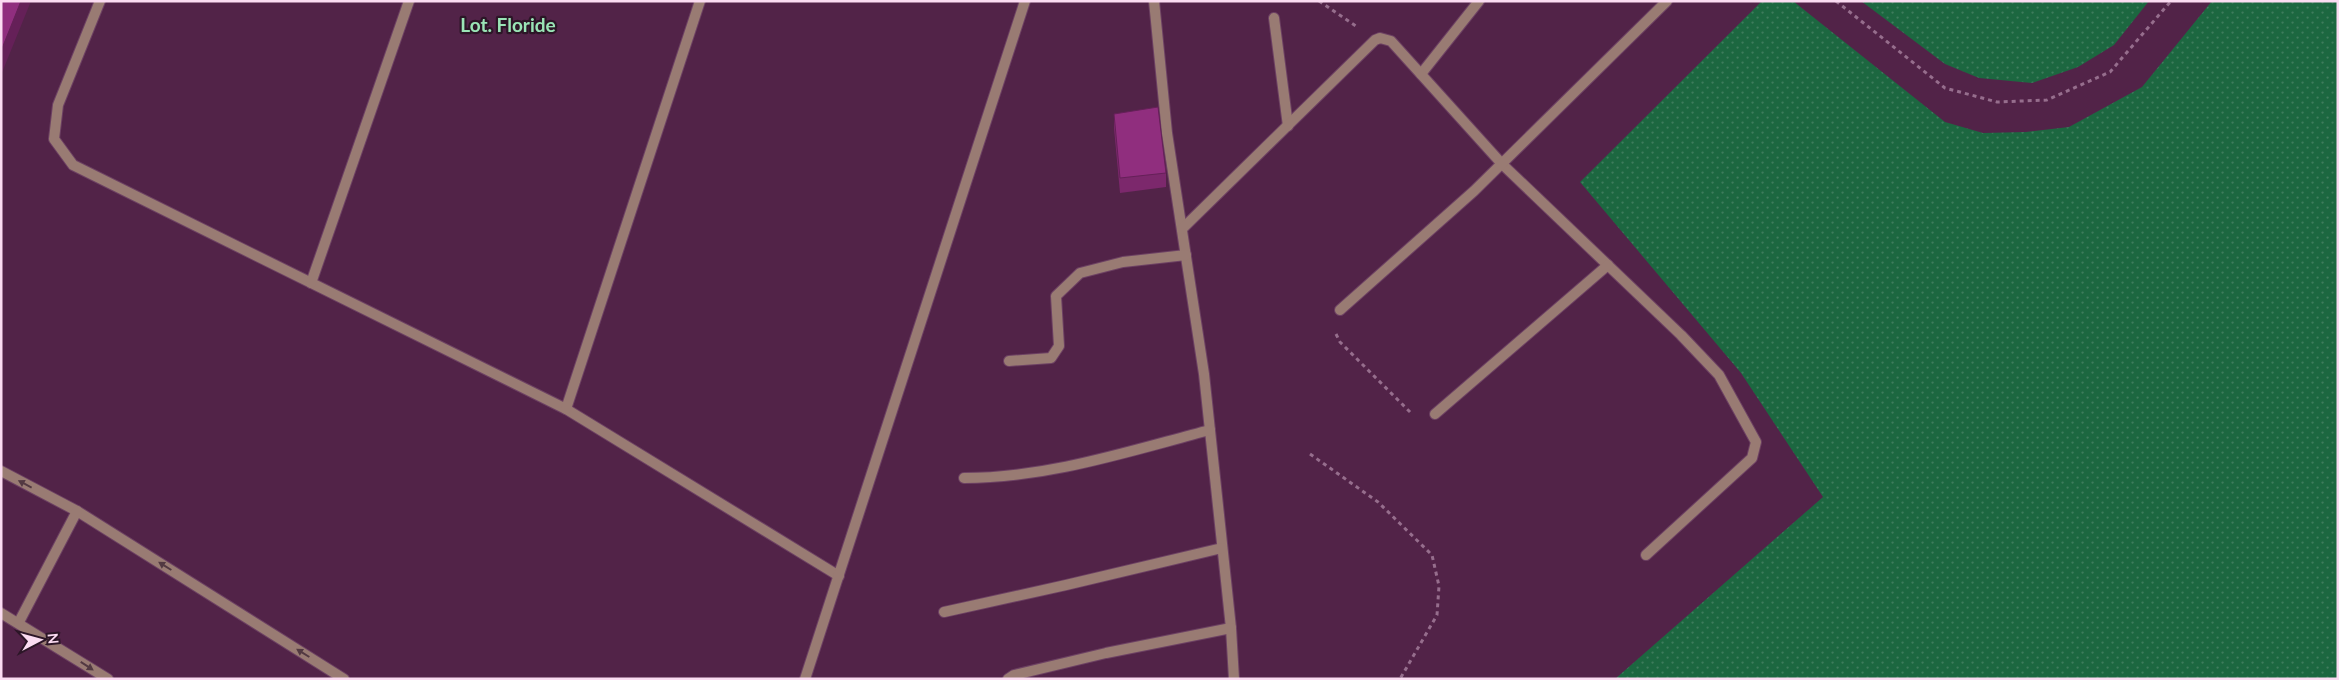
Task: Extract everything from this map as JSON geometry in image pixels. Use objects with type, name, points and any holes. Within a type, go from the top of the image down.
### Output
[{"type":"street","points":[[100,1],[58,106],[54,139],[73,165],[566,409],[839,576]]},
{"type":"street","points":[[311,283],[410,1]]},
{"type":"street","points":[[566,409],[700,1]]},
{"type":"street","points":[[805,679],[1026,1]]},
{"type":"street","points":[[1154,1],[1167,133],[1204,374],[1231,628],[1234,679]]},
{"type":"street","points":[[1421,74],[1479,1]]},
{"type":"street","points":[[1340,310],[1474,191],[1668,1]]},
{"type":"street","points":[[1274,18],[1288,126]]},
{"type":"street","points":[[1182,229],[1375,40],[1380,38],[1391,41],[1502,164],[1681,335],[1720,375],[1756,442],[1752,458],[1646,555]]},
{"type":"street","points":[[1009,361],[1051,358],[1059,346],[1056,296],[1080,273],[1124,262],[1186,255]]},
{"type":"street","points":[[1435,414],[1608,265]]},
{"type":"street","points":[[964,478],[998,478],[1072,465],[1210,430]]},
{"type":"street","points":[[1,471],[77,511],[344,679]]},
{"type":"street","points":[[19,622],[77,511]]},
{"type":"street","points":[[944,612],[1066,586],[1222,548]]},
{"type":"street","points":[[1,613],[19,622],[108,679]]},
{"type":"street","points":[[1008,679],[1014,675],[1106,653],[1231,628]]},
{"type":"path","points":[[1319,1],[1375,40]]},
{"type":"path","points":[[1836,1],[1945,88],[1997,102],[2047,100],[2110,72],[2170,1]]},
{"type":"path","points":[[1340,310],[1333,325],[1340,342],[1410,413],[1418,418],[1435,414]]},
{"type":"path","points":[[1310,454],[1378,502],[1432,555],[1439,586],[1437,615],[1400,679]]},
{"type":"green space","points":[[1762,1],[1793,1],[1945,122],[1983,133],[2026,132],[2069,127],[2142,87],[2212,1],[2338,1],[2338,679],[1615,679],[1823,497],[1741,373],[1580,182]]},
{"type":"green space","points":[[1861,1],[2149,1],[2114,45],[2078,67],[2032,83],[1979,78],[1945,64]]},
{"type":"building","points":[[1,1],[21,1],[1,51]]},
{"type":"building","points":[[1158,107],[1166,173],[1120,178],[1114,114]]},
{"type":"district","name":"Lot. Floride","points":[[508,25]]}]
